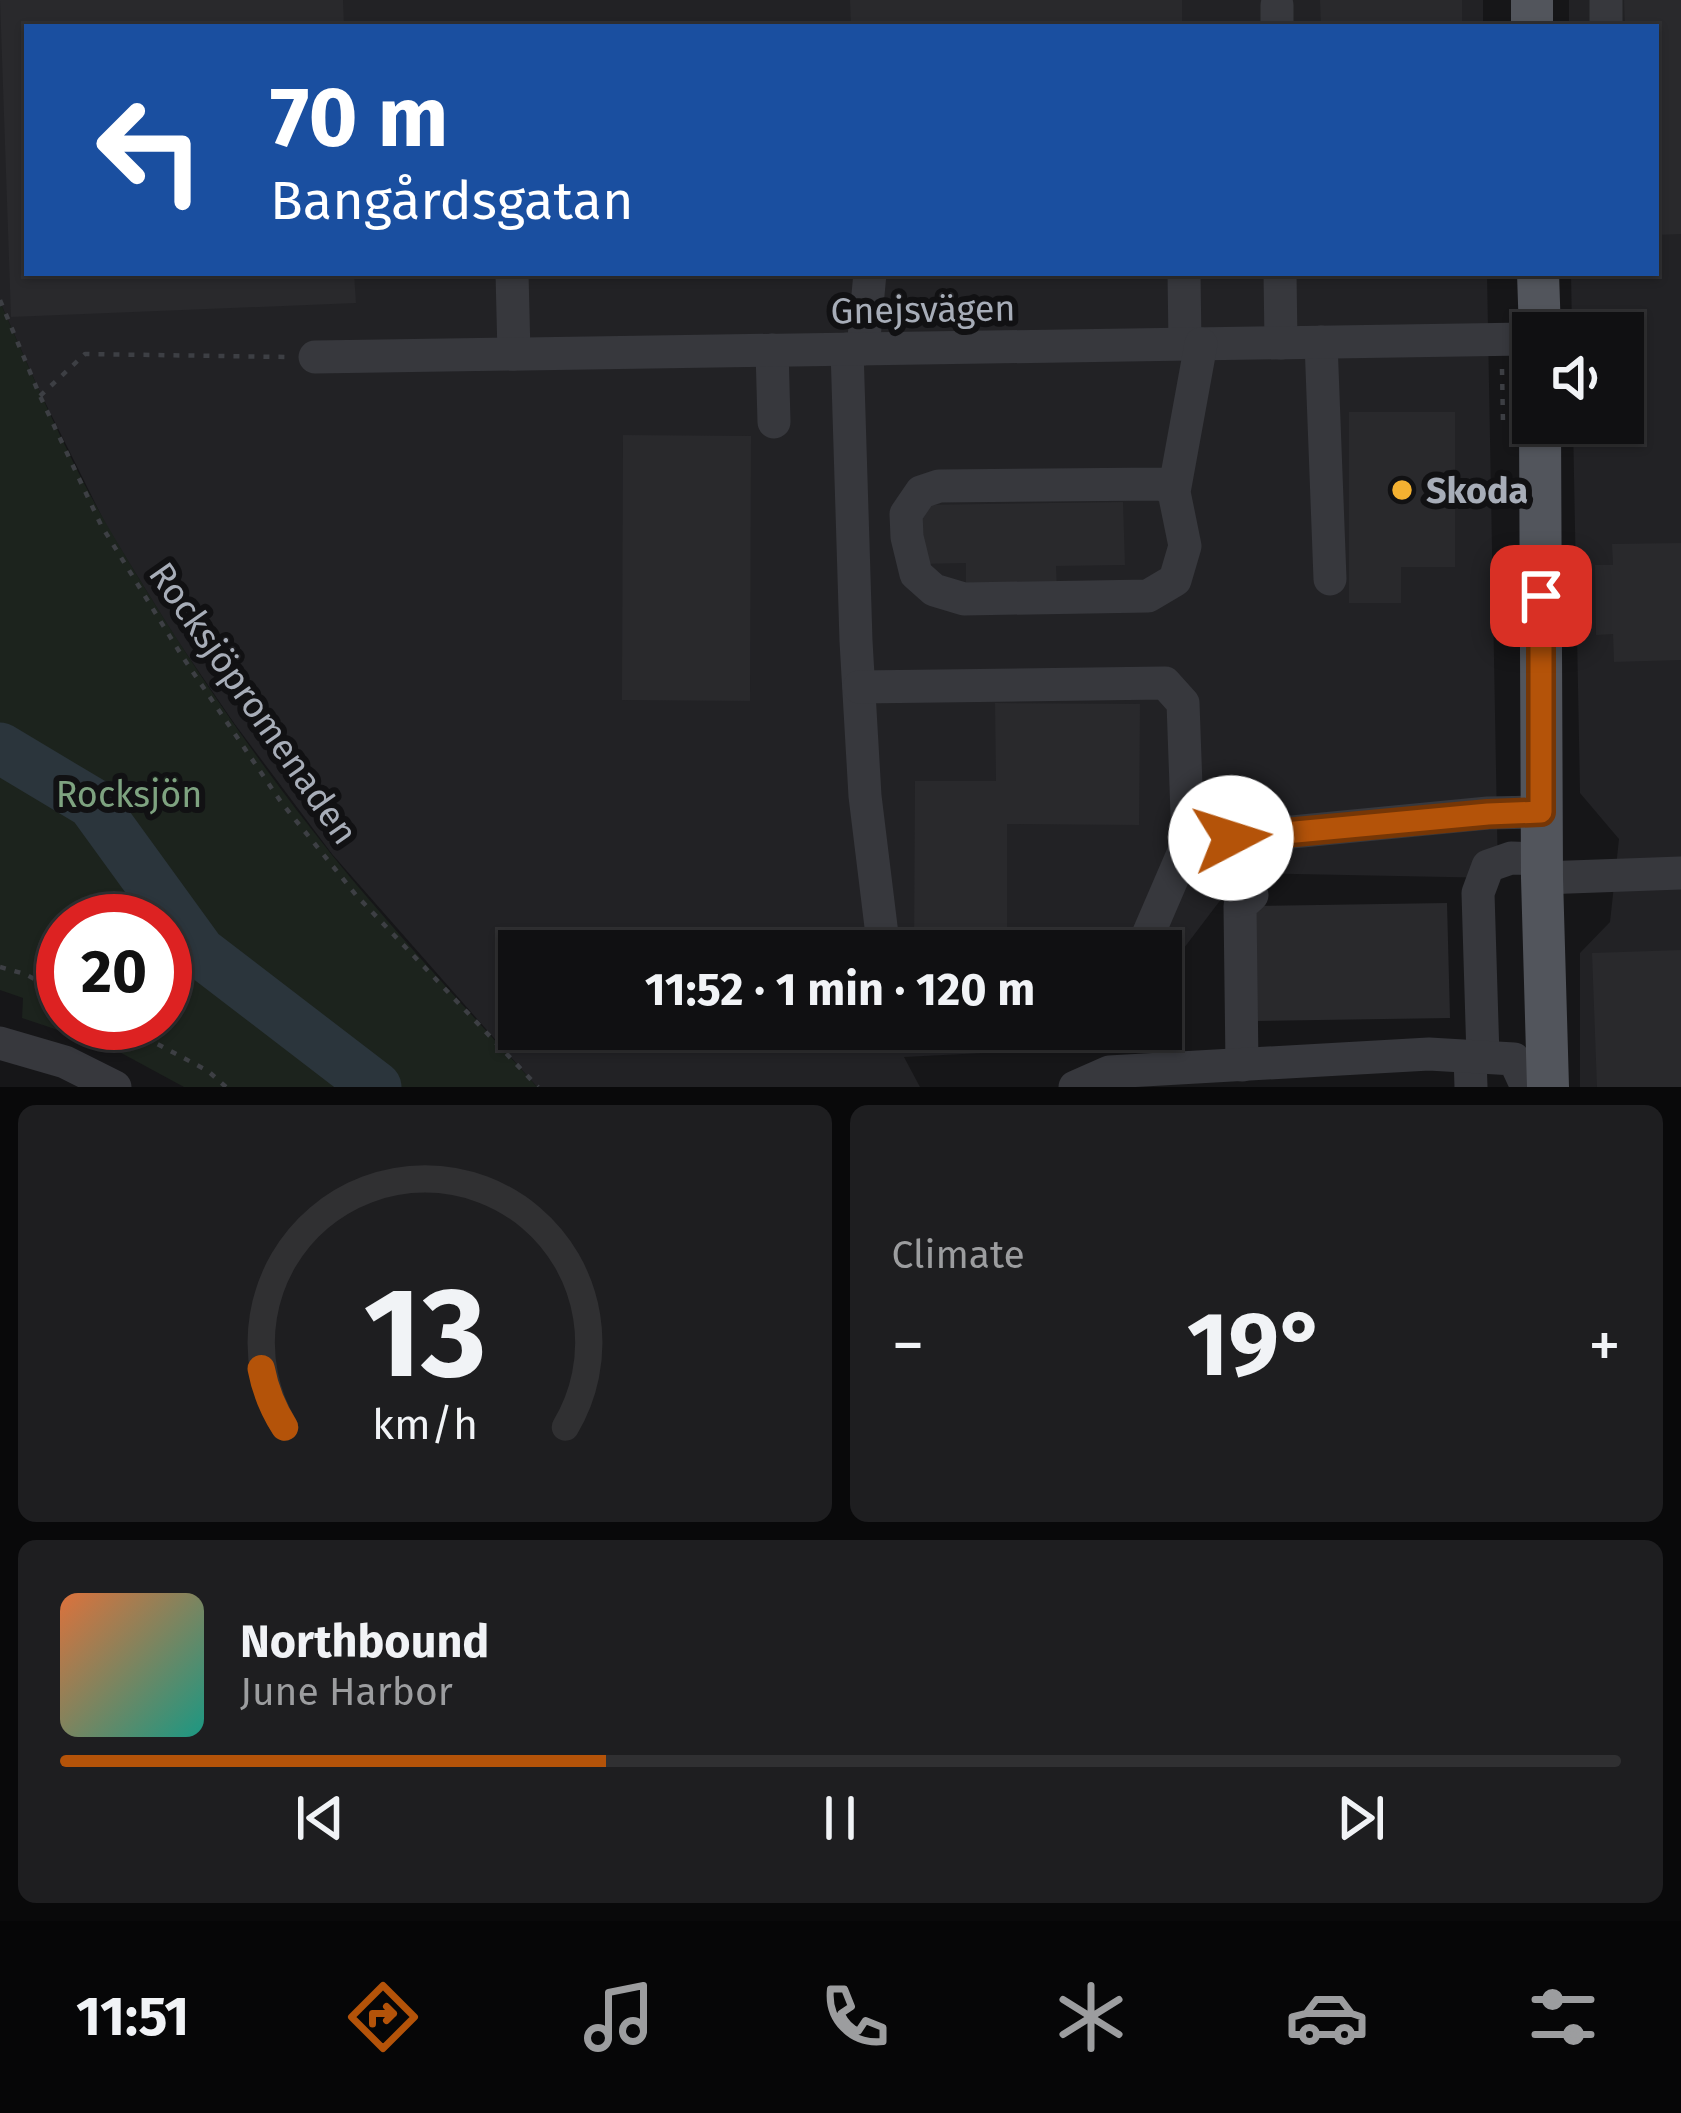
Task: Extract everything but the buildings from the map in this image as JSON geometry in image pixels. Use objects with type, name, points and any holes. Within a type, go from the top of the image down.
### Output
[{"type":"main road","points":[[1538,276],[1539,312]]},
{"type":"main road","points":[[1540,444],[1541,812],[1548,1087]]},
{"type":"street","points":[[512,276],[514,354]]},
{"type":"street","points":[[869,276],[855,349],[859,688],[865,796],[881,930]]},
{"type":"street","points":[[1174,492],[1163,484],[939,486],[921,492],[906,514],[907,537],[916,574],[934,590],[964,599],[1148,596],[1175,580],[1185,546],[1174,492],[1193,344],[1184,276]]},
{"type":"street","points":[[1280,276],[1281,343]]},
{"type":"street","name":"Gnejsvägen","points":[[315,357],[1512,339]]},
{"type":"street","points":[[1321,342],[1330,579]]},
{"type":"street","points":[[772,350],[773,422]]},
{"type":"street","points":[[859,688],[1165,683],[1183,703],[1188,842],[1150,930]]},
{"type":"street","points":[[1188,842],[1541,812]]},
{"type":"street","points":[[1475,1067],[1478,893],[1488,866],[1511,858],[1542,869],[1681,873]]},
{"type":"street","points":[[1242,1065],[1240,906],[1252,895]]},
{"type":"street","points":[[0,1043],[65,1062],[115,1087]]},
{"type":"street","points":[[1075,1087],[1109,1072],[1429,1054],[1475,1067],[1514,1059],[1527,1087]]},
{"type":"street","points":[[1164,1068],[1194,1087]]},
{"type":"path","name":"Rocksjöpromenaden","points":[[0,300],[101,525],[281,802],[356,895],[538,1087]]},
{"type":"path","points":[[40,396],[85,354],[315,357]]},
{"type":"path","points":[[0,967],[36,980]]},
{"type":"path","points":[[169,1050],[208,1071],[226,1087]]},
{"type":"shaded area","points":[[0,0],[1483,0],[1483,24],[24,24],[24,276],[1487,276],[1498,878],[1241,873],[1182,951],[1182,930],[498,930],[498,1043],[332,854],[234,723],[107,527],[0,302]]},
{"type":"shaded area","points":[[1569,0],[1681,0],[1681,1087],[1580,1087],[1580,953],[1610,922],[1619,839],[1580,793],[1573,444],[1644,444],[1644,312],[1572,312],[1571,276],[1659,276],[1659,24],[1569,24]]},
{"type":"shaded area","points":[[504,1050],[1041,1050],[904,1057],[920,1087],[537,1087]]},
{"type":"green space","name":"Rocksjön","points":[[0,302],[95,504],[216,697],[332,855],[498,1044],[498,1050],[504,1050],[537,1087],[184,1087],[116,1050],[192,1050],[192,894],[36,894],[36,1023],[22,1018],[23,998],[0,990]]},
{"type":"waterway","points":[[0,748],[92,803],[200,952],[376,1087]]},
{"type":"place","name":"Skoda","points":[[1402,490]]},
{"type":"route","points":[[1231,838],[1541,812],[1541,596]]}]
